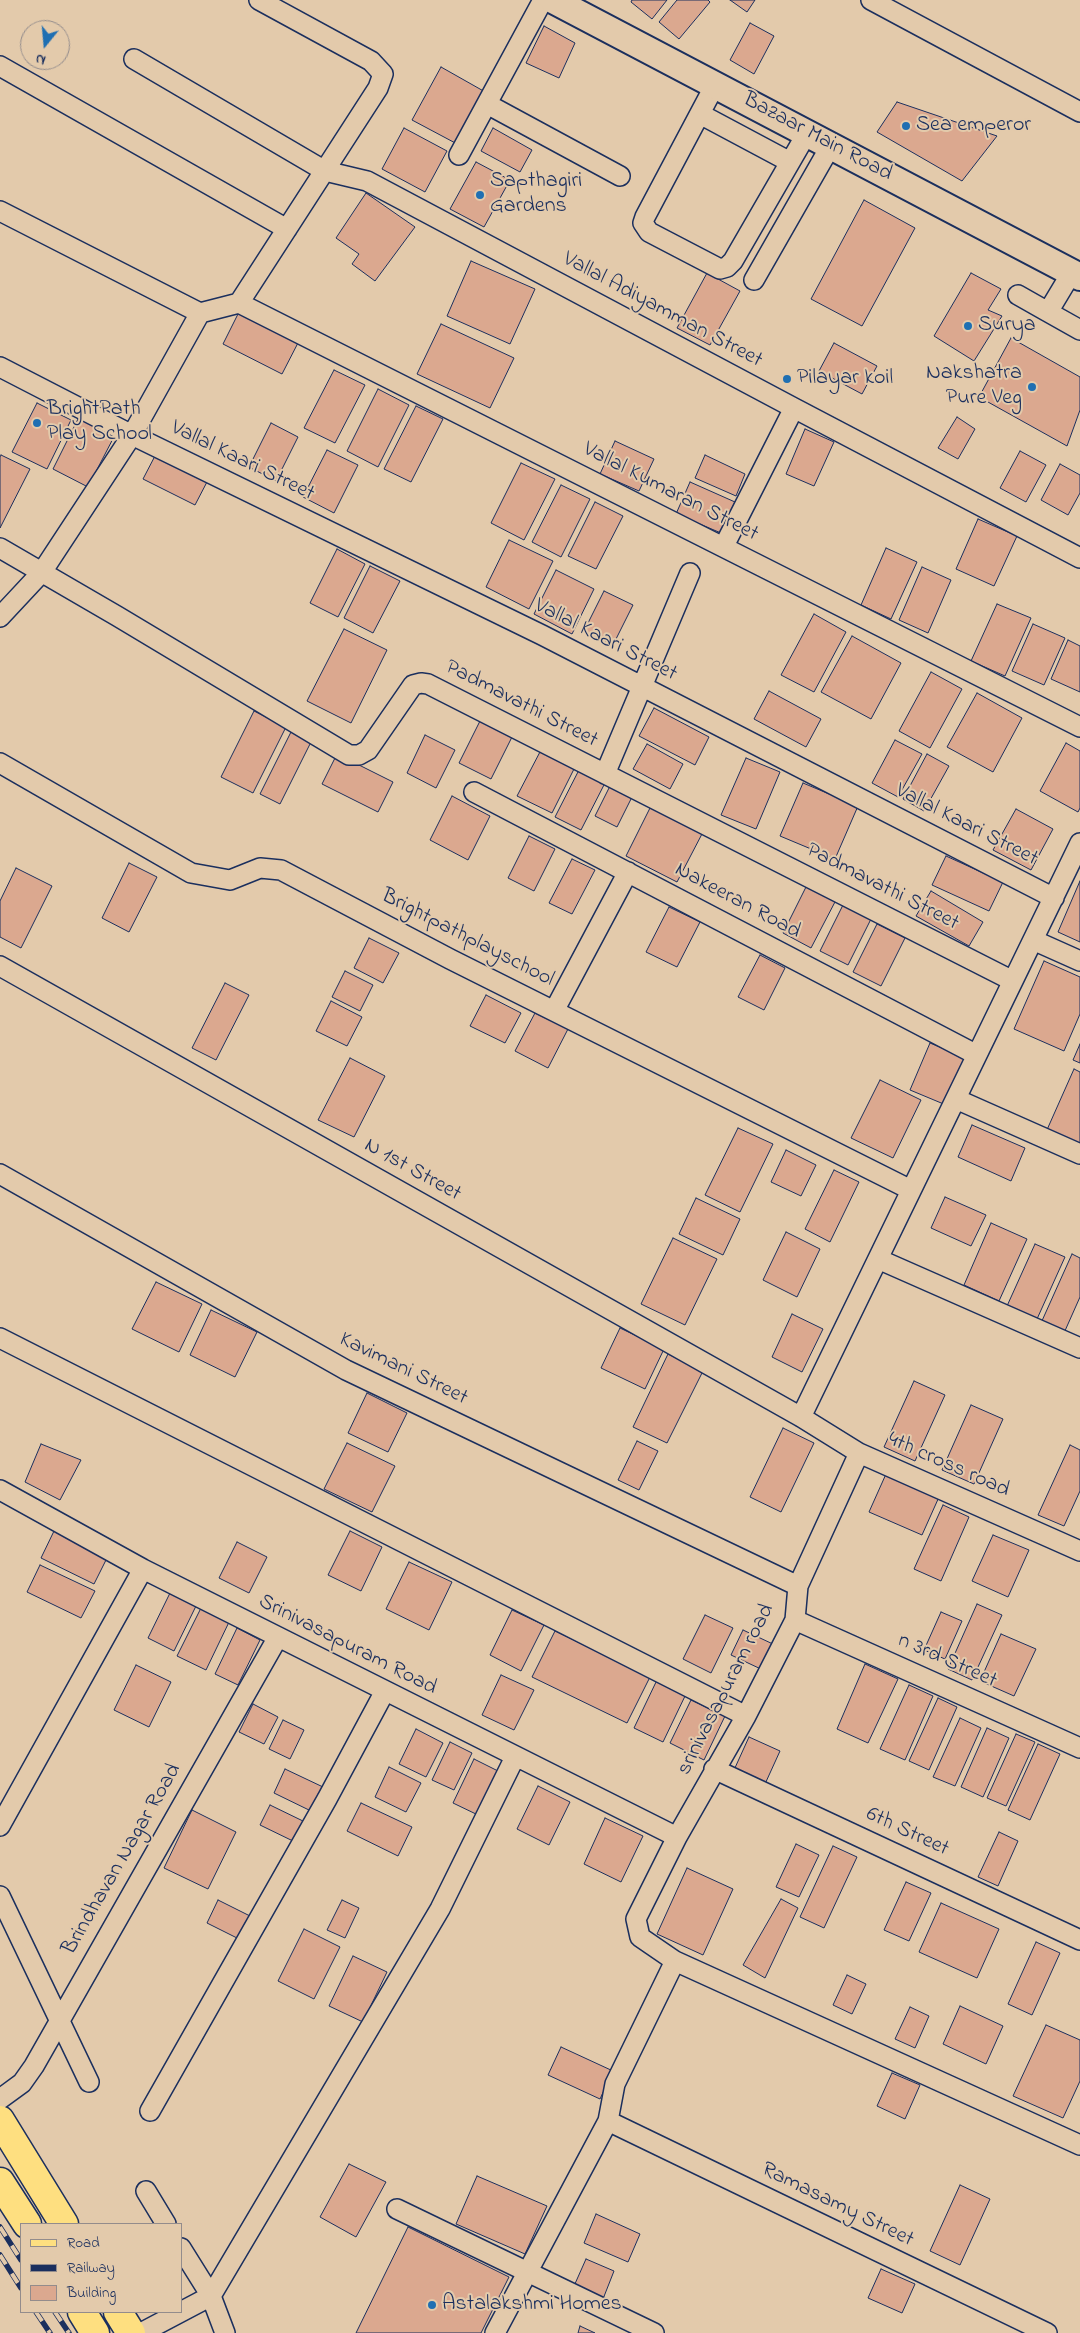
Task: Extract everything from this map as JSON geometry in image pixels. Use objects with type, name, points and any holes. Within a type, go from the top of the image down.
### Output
[{"type":"main road","name":"Bazaar Main Road","points":[[553,0],[1076,274]]},
{"type":"main road","points":[[0,2120],[63,2223]]},
{"type":"main road","points":[[0,2182],[26,2223]]},
{"type":"main road","points":[[83,2313],[95,2333]]},
{"type":"main road","points":[[119,2313],[141,2331]]},
{"type":"street","points":[[0,212],[200,313],[239,303],[378,88],[383,74],[371,61],[259,0]]},
{"type":"street","points":[[459,155],[544,0]]},
{"type":"street","points":[[871,0],[1080,112]]},
{"type":"street","name":"Vallal Adiyamman Street","points":[[134,59],[325,171],[367,181],[1080,558]]},
{"type":"street","points":[[0,66],[287,229]]},
{"type":"street","points":[[715,85],[645,217],[643,223],[649,232],[720,269],[727,267],[734,262],[790,162],[818,139]]},
{"type":"street","points":[[487,104],[620,176]]},
{"type":"street","points":[[700,114],[790,162]]},
{"type":"street","points":[[749,275],[818,139]]},
{"type":"street","points":[[1048,312],[1076,274]]},
{"type":"street","points":[[1018,295],[1080,330]]},
{"type":"street","name":"Vallal Kumaran Street","points":[[239,303],[1080,727]]},
{"type":"street","points":[[0,618],[42,572],[132,434],[200,313]]},
{"type":"street","name":"Vallal Kaari Street","points":[[0,367],[640,686],[1054,898]]},
{"type":"street","points":[[724,546],[794,408]]},
{"type":"street","name":"Padmavathi Street","points":[[0,548],[349,755],[359,755],[368,750],[413,685],[428,684],[1013,981]]},
{"type":"street","points":[[604,774],[640,686],[690,573]]},
{"type":"street","name":"Brightpathplayschool","points":[[0,763],[191,873],[230,880],[260,868],[281,870],[554,1011],[911,1190]]},
{"type":"street","name":"Nakeeran Road","points":[[474,792],[977,1055]]},
{"type":"street","points":[[801,1417],[1080,843]]},
{"type":"street","points":[[554,1011],[628,872]]},
{"type":"street","points":[[1033,940],[1080,961]]},
{"type":"street","name":"N 1st Street","points":[[0,966],[801,1417]]},
{"type":"street","points":[[956,1099],[1080,1154]]},
{"type":"street","name":"Kavimani Street","points":[[0,1174],[346,1370],[798,1586]]},
{"type":"street","points":[[878,1258],[1080,1348]]},
{"type":"street","points":[[0,1338],[746,1716]]},
{"type":"street","name":"4th cross road","points":[[801,1417],[859,1453],[1080,1551]]},
{"type":"street","name":"srinivasapuram road","points":[[859,1453],[798,1586],[795,1620],[746,1716],[714,1769],[677,1837],[636,1919],[640,1937],[675,1961],[1080,2145]]},
{"type":"street","name":"Srinivasapuram Road","points":[[0,1490],[143,1569],[677,1837]]},
{"type":"street","points":[[0,1826],[143,1569]]},
{"type":"street","name":"n 3rd Street","points":[[795,1620],[1080,1748]]},
{"type":"street","name":"Brindhavan Nagar Road","points":[[4,2097],[22,2083],[34,2066],[278,1637]]},
{"type":"street","points":[[150,2111],[327,1799],[385,1691]]},
{"type":"street","points":[[182,2312],[211,2296],[440,1909],[515,1757]]},
{"type":"street","name":"6th Street","points":[[714,1769],[1080,1940]]},
{"type":"street","points":[[0,1896],[89,2082]]},
{"type":"street","points":[[495,2333],[529,2273],[608,2121],[615,2084],[675,1961]]},
{"type":"street","name":"Ramasamy Street","points":[[608,2121],[1047,2333]]},
{"type":"street","points":[[146,2191],[165,2223]]},
{"type":"street","points":[[397,2209],[654,2333]]},
{"type":"street","points":[[182,2250],[211,2296],[225,2333]]},
{"type":"street","points":[[141,2331],[179,2313]]},
{"type":"building","points":[[632,0],[667,0],[652,19],[631,2]]},
{"type":"building","points":[[677,0],[708,0],[710,2],[679,39],[659,22]]},
{"type":"building","points":[[730,0],[755,0],[747,12]]},
{"type":"building","points":[[750,23],[774,36],[754,74],[730,60]]},
{"type":"building","points":[[544,26],[575,43],[559,78],[526,63]]},
{"type":"building","points":[[441,67],[487,93],[459,145],[412,120]]},
{"type":"building","points":[[897,102],[997,136],[962,181],[877,132]]},
{"type":"building","points":[[404,128],[447,151],[425,192],[382,169]]},
{"type":"building","points":[[493,128],[532,150],[520,172],[481,151]]},
{"type":"building","name":"Sapthagiri Gardens","points":[[476,162],[510,180],[484,227],[450,209]]},
{"type":"building","points":[[366,193],[415,227],[375,281],[352,264],[359,254],[336,238]]},
{"type":"building","points":[[864,200],[915,228],[862,326],[811,299]]},
{"type":"building","points":[[471,261],[535,289],[510,344],[447,316]]},
{"type":"building","points":[[707,273],[740,291],[710,345],[677,328]]},
{"type":"building","name":"Surya","points":[[971,273],[1001,289],[988,310],[1002,316],[974,361],[934,336]]},
{"type":"building","points":[[240,310],[300,339],[282,374],[223,344]]},
{"type":"building","points":[[441,324],[514,358],[490,408],[417,374]]},
{"type":"building","name":"Nakshatra Pure Veg","points":[[1011,338],[1080,377],[1080,410],[1067,446],[979,397]]},
{"type":"building","points":[[834,343],[877,366],[862,394],[819,371]]},
{"type":"building","points":[[334,370],[365,385],[335,443],[304,428]]},
{"type":"building","points":[[378,389],[409,405],[378,467],[347,451]]},
{"type":"building","points":[[37,403],[71,420],[47,469],[12,452]]},
{"type":"building","points":[[416,406],[443,419],[411,482],[384,469]]},
{"type":"building","points":[[82,411],[118,429],[88,487],[53,469]]},
{"type":"building","points":[[957,417],[975,429],[958,459],[938,448]]},
{"type":"building","points":[[271,423],[298,437],[276,481],[249,467]]},
{"type":"building","points":[[805,429],[834,442],[814,486],[786,474]]},
{"type":"building","points":[[615,441],[654,459],[639,491],[600,474]]},
{"type":"building","points":[[327,450],[358,465],[334,513],[303,497]]},
{"type":"building","points":[[1020,451],[1046,465],[1026,502],[1000,488]]},
{"type":"building","points":[[156,454],[208,480],[195,505],[143,479]]},
{"type":"building","points":[[1,455],[30,469],[0,528],[0,457]]},
{"type":"building","points":[[705,455],[745,474],[736,496],[695,478]]},
{"type":"building","points":[[521,463],[555,479],[524,540],[491,523]]},
{"type":"building","points":[[1060,464],[1080,475],[1080,493],[1068,515],[1041,500]]},
{"type":"building","points":[[690,482],[735,502],[721,533],[676,514]]},
{"type":"building","points":[[561,485],[590,499],[561,557],[532,542]]},
{"type":"building","points":[[595,502],[623,516],[596,569],[568,556]]},
{"type":"building","points":[[978,519],[1017,536],[994,586],[956,569]]},
{"type":"building","points":[[509,540],[553,561],[529,609],[486,587]]},
{"type":"building","points":[[886,548],[917,562],[891,619],[861,605]]},
{"type":"building","points":[[337,549],[365,564],[338,617],[310,603]]},
{"type":"building","points":[[370,566],[400,581],[373,633],[344,618]]},
{"type":"building","points":[[922,567],[951,580],[928,633],[899,620]]},
{"type":"building","points":[[556,570],[594,589],[572,634],[534,614]]},
{"type":"building","points":[[604,591],[633,605],[613,645],[584,631]]},
{"type":"building","points":[[997,604],[1031,618],[1005,676],[971,661]]},
{"type":"building","points":[[814,614],[846,632],[814,692],[781,675]]},
{"type":"building","points":[[1033,624],[1065,638],[1044,685],[1012,671]]},
{"type":"building","points":[[344,629],[387,650],[351,723],[307,701]]},
{"type":"building","points":[[852,636],[901,663],[871,719],[821,692]]},
{"type":"building","points":[[1068,640],[1080,646],[1080,692],[1051,679]]},
{"type":"building","points":[[931,672],[962,689],[930,748],[899,731]]},
{"type":"building","points":[[769,691],[821,719],[806,747],[754,719]]},
{"type":"building","points":[[977,693],[1022,718],[993,772],[947,747]]},
{"type":"building","points":[[654,708],[709,737],[695,765],[639,736]]},
{"type":"building","points":[[254,711],[286,727],[253,793],[221,777]]},
{"type":"building","points":[[482,717],[514,733],[491,779],[459,763]]},
{"type":"building","points":[[292,730],[312,740],[280,804],[260,794]]},
{"type":"building","points":[[425,735],[455,750],[436,788],[407,773]]},
{"type":"building","points":[[895,740],[922,754],[898,797],[872,783]]},
{"type":"building","points":[[1066,743],[1080,751],[1080,808],[1078,812],[1040,791]]},
{"type":"building","points":[[647,744],[683,764],[670,789],[633,769]]},
{"type":"building","points":[[541,750],[575,767],[552,813],[517,796]]},
{"type":"building","points":[[337,754],[393,782],[378,812],[322,784]]},
{"type":"building","points":[[927,754],[949,766],[924,811],[903,799]]},
{"type":"building","points":[[746,758],[780,772],[756,829],[721,815]]},
{"type":"building","points":[[581,766],[607,779],[581,830],[555,817]]},
{"type":"building","points":[[803,783],[858,806],[835,859],[780,836]]},
{"type":"building","points":[[611,784],[633,795],[617,827],[595,816]]},
{"type":"building","points":[[452,796],[490,816],[468,860],[430,840]]},
{"type":"building","points":[[651,806],[703,832],[677,882],[626,856]]},
{"type":"building","points":[[1016,809],[1053,829],[1031,870],[993,850]]},
{"type":"building","points":[[529,836],[555,849],[534,891],[508,878]]},
{"type":"building","points":[[946,856],[1003,882],[989,911],[932,885]]},
{"type":"building","points":[[572,859],[595,870],[572,914],[549,903]]},
{"type":"building","points":[[129,863],[157,877],[129,932],[102,918]]},
{"type":"building","points":[[16,868],[52,886],[21,948],[0,937],[0,901]]},
{"type":"building","points":[[1080,881],[1080,942],[1058,932]]},
{"type":"building","points":[[807,885],[836,900],[811,948],[783,933]]},
{"type":"building","points":[[931,891],[983,922],[969,946],[916,916]]},
{"type":"building","points":[[843,905],[871,919],[848,965],[820,951]]},
{"type":"building","points":[[669,907],[700,922],[677,967],[646,952]]},
{"type":"building","points":[[877,924],[905,938],[881,986],[853,972]]},
{"type":"building","points":[[369,938],[399,953],[383,983],[354,968]]},
{"type":"building","points":[[760,955],[785,968],[764,1010],[738,997]]},
{"type":"building","points":[[1044,961],[1080,977],[1080,1014],[1064,1051],[1014,1029]]},
{"type":"building","points":[[345,971],[373,985],[360,1011],[332,997]]},
{"type":"building","points":[[225,983],[249,995],[216,1060],[192,1048]]},
{"type":"building","points":[[486,995],[521,1013],[505,1043],[470,1026]]},
{"type":"building","points":[[331,1001],[362,1017],[347,1046],[316,1031]]},
{"type":"building","points":[[535,1013],[568,1029],[548,1068],[515,1051]]},
{"type":"building","points":[[930,1043],[966,1058],[946,1105],[910,1090]]},
{"type":"building","points":[[1080,1044],[1080,1063],[1073,1060]]},
{"type":"building","points":[[350,1058],[385,1076],[354,1137],[318,1120]]},
{"type":"building","points":[[1074,1069],[1080,1072],[1080,1146],[1046,1132]]},
{"type":"building","points":[[880,1080],[921,1100],[893,1158],[851,1138]]},
{"type":"building","points":[[972,1125],[1025,1148],[1011,1181],[958,1157]]},
{"type":"building","points":[[738,1128],[773,1144],[740,1212],[705,1195]]},
{"type":"building","points":[[786,1150],[816,1165],[801,1196],[771,1182]]},
{"type":"building","points":[[834,1170],[859,1182],[830,1242],[805,1229]]},
{"type":"building","points":[[945,1197],[986,1215],[971,1246],[931,1228]]},
{"type":"building","points":[[696,1198],[740,1219],[723,1255],[679,1234]]},
{"type":"building","points":[[991,1223],[1027,1239],[999,1301],[964,1285]]},
{"type":"building","points":[[786,1232],[820,1249],[797,1297],[763,1280]]},
{"type":"building","points":[[673,1238],[717,1259],[685,1325],[641,1304]]},
{"type":"building","points":[[1035,1244],[1065,1257],[1037,1319],[1007,1306]]},
{"type":"building","points":[[1072,1254],[1080,1258],[1080,1297],[1064,1333],[1041,1323]]},
{"type":"building","points":[[156,1282],[202,1304],[179,1352],[132,1329]]},
{"type":"building","points":[[211,1310],[257,1332],[235,1377],[190,1355]]},
{"type":"building","points":[[792,1314],[823,1329],[802,1372],[772,1357]]},
{"type":"building","points":[[620,1328],[664,1349],[645,1389],[601,1368]]},
{"type":"building","points":[[668,1354],[703,1371],[667,1443],[633,1427]]},
{"type":"building","points":[[914,1381],[945,1395],[915,1461],[884,1447]]},
{"type":"building","points":[[367,1393],[407,1413],[388,1452],[348,1433]]},
{"type":"building","points":[[971,1405],[1003,1419],[974,1484],[942,1470]]},
{"type":"building","points":[[783,1428],[814,1443],[781,1512],[750,1497]]},
{"type":"building","points":[[637,1441],[658,1451],[639,1490],[618,1480]]},
{"type":"building","points":[[347,1443],[395,1466],[372,1512],[324,1489]]},
{"type":"building","points":[[41,1444],[81,1460],[60,1500],[25,1482]]},
{"type":"building","points":[[1070,1445],[1080,1450],[1080,1491],[1064,1526],[1038,1515]]},
{"type":"building","points":[[886,1474],[939,1497],[922,1535],[869,1512]]},
{"type":"building","points":[[943,1505],[969,1517],[941,1581],[914,1569]]},
{"type":"building","points":[[55,1529],[109,1554],[94,1584],[41,1558]]},
{"type":"building","points":[[350,1531],[382,1547],[361,1591],[328,1575]]},
{"type":"building","points":[[993,1535],[1029,1550],[1008,1597],[972,1581]]},
{"type":"building","points":[[237,1542],[267,1557],[249,1593],[219,1578]]},
{"type":"building","points":[[409,1562],[452,1582],[429,1630],[386,1609]]},
{"type":"building","points":[[40,1565],[95,1591],[81,1618],[27,1592]]},
{"type":"building","points":[[170,1593],[196,1606],[174,1651],[148,1638]]},
{"type":"building","points":[[977,1604],[1002,1615],[972,1680],[948,1669]]},
{"type":"building","points":[[202,1606],[230,1620],[206,1670],[177,1656]]},
{"type":"building","points":[[512,1610],[544,1625],[521,1671],[490,1655]]},
{"type":"building","points":[[941,1612],[962,1621],[945,1659],[924,1650]]},
{"type":"building","points":[[705,1615],[733,1628],[711,1673],[683,1659]]},
{"type":"building","points":[[237,1628],[260,1640],[238,1685],[215,1674]]},
{"type":"building","points":[[743,1630],[775,1645],[763,1670],[731,1655]]},
{"type":"building","points":[[555,1631],[650,1677],[627,1723],[532,1677]]},
{"type":"building","points":[[1001,1634],[1036,1649],[1014,1696],[980,1681]]},
{"type":"building","points":[[865,1664],[898,1679],[868,1743],[837,1729]]},
{"type":"building","points":[[136,1665],[171,1682],[149,1727],[114,1710]]},
{"type":"building","points":[[501,1675],[534,1690],[514,1730],[482,1715]]},
{"type":"building","points":[[657,1680],[686,1694],[663,1742],[634,1728]]},
{"type":"building","points":[[909,1685],[933,1696],[905,1760],[880,1749]]},
{"type":"building","points":[[938,1698],[957,1707],[929,1770],[909,1761]]},
{"type":"building","points":[[691,1700],[725,1716],[704,1760],[670,1743]]},
{"type":"building","points":[[253,1704],[278,1717],[264,1744],[239,1732]]},
{"type":"building","points":[[960,1718],[981,1728],[955,1786],[933,1777]]},
{"type":"building","points":[[283,1720],[304,1730],[290,1759],[269,1749]]},
{"type":"building","points":[[987,1728],[1009,1738],[983,1797],[961,1787]]},
{"type":"building","points":[[416,1729],[443,1743],[426,1777],[399,1764]]},
{"type":"building","points":[[1016,1734],[1035,1742],[1006,1806],[987,1798]]},
{"type":"building","points":[[749,1737],[780,1751],[765,1784],[734,1770]]},
{"type":"building","points":[[450,1742],[472,1753],[454,1790],[432,1780]]},
{"type":"building","points":[[1038,1744],[1060,1754],[1030,1820],[1008,1810]]},
{"type":"building","points":[[474,1759],[500,1772],[478,1815],[453,1803]]},
{"type":"building","points":[[389,1767],[421,1783],[406,1812],[375,1797]]},
{"type":"building","points":[[285,1769],[323,1787],[311,1811],[274,1793]]},
{"type":"building","points":[[538,1786],[570,1802],[549,1845],[517,1829]]},
{"type":"building","points":[[361,1803],[412,1827],[398,1856],[347,1831]]},
{"type":"building","points":[[270,1805],[305,1822],[295,1842],[260,1825]]},
{"type":"building","points":[[192,1810],[236,1832],[208,1889],[164,1868]]},
{"type":"building","points":[[605,1818],[643,1836],[621,1882],[584,1864]]},
{"type":"building","points":[[999,1832],[1018,1841],[998,1886],[978,1877]]},
{"type":"building","points":[[796,1844],[819,1855],[799,1897],[776,1887]]},
{"type":"building","points":[[833,1846],[857,1857],[824,1928],[800,1917]]},
{"type":"building","points":[[687,1868],[733,1889],[703,1955],[657,1934]]},
{"type":"building","points":[[906,1882],[931,1893],[909,1941],[884,1930]]},
{"type":"building","points":[[781,1899],[798,1908],[765,1978],[743,1965]]},
{"type":"building","points":[[218,1900],[254,1918],[243,1941],[207,1923]]},
{"type":"building","points":[[342,1900],[359,1908],[345,1938],[327,1930]]},
{"type":"building","points":[[941,1903],[999,1929],[977,1978],[919,1952]]},
{"type":"building","points":[[304,1929],[340,1947],[314,1999],[278,1981]]},
{"type":"building","points":[[1036,1942],[1060,1953],[1032,2015],[1008,2004]]},
{"type":"building","points":[[353,1956],[387,1972],[363,2022],[329,2006]]},
{"type":"building","points":[[847,1975],[866,1984],[852,2014],[833,2005]]},
{"type":"building","points":[[960,2006],[1003,2026],[986,2064],[943,2044]]},
{"type":"building","points":[[910,2007],[929,2016],[915,2048],[895,2039]]},
{"type":"building","points":[[1046,2025],[1080,2040],[1080,2081],[1063,2118],[1013,2096]]},
{"type":"building","points":[[561,2047],[613,2071],[600,2099],[548,2075]]},
{"type":"building","points":[[892,2073],[920,2085],[905,2119],[877,2106]]},
{"type":"building","points":[[349,2164],[386,2182],[356,2237],[320,2217]]},
{"type":"building","points":[[477,2176],[547,2206],[525,2254],[456,2224]]},
{"type":"building","points":[[960,2185],[990,2199],[960,2265],[930,2251]]},
{"type":"building","points":[[596,2214],[640,2234],[628,2262],[584,2243]]},
{"type":"building","name":"Astalakshmi Homes","points":[[408,2227],[509,2277],[481,2333],[356,2333]]},
{"type":"building","points":[[586,2259],[614,2271],[603,2299],[574,2286]]},
{"type":"building","points":[[881,2269],[915,2284],[902,2313],[868,2298]]},
{"type":"building","points":[[580,2326],[595,2333],[578,2333]]},
{"type":"railway","points":[[0,2227],[20,2258]]},
{"type":"railway","points":[[0,2255],[20,2286]]},
{"type":"railway","points":[[37,2313],[50,2333]]},
{"type":"railway","points":[[56,2313],[69,2333]]},
{"type":"place","name":"Sea emperor","points":[[906,126]]},
{"type":"place","name":"Sapthagiri Gardens","points":[[480,195]]},
{"type":"place","name":"Surya","points":[[968,326]]},
{"type":"place","name":"Pilayar koil","points":[[787,379]]},
{"type":"place","name":"Nakshatra Pure Veg","points":[[1032,387]]},
{"type":"place","name":"BrightPath Play School","points":[[37,423]]},
{"type":"place","name":"Astalakshmi Homes","points":[[432,2305]]}]
